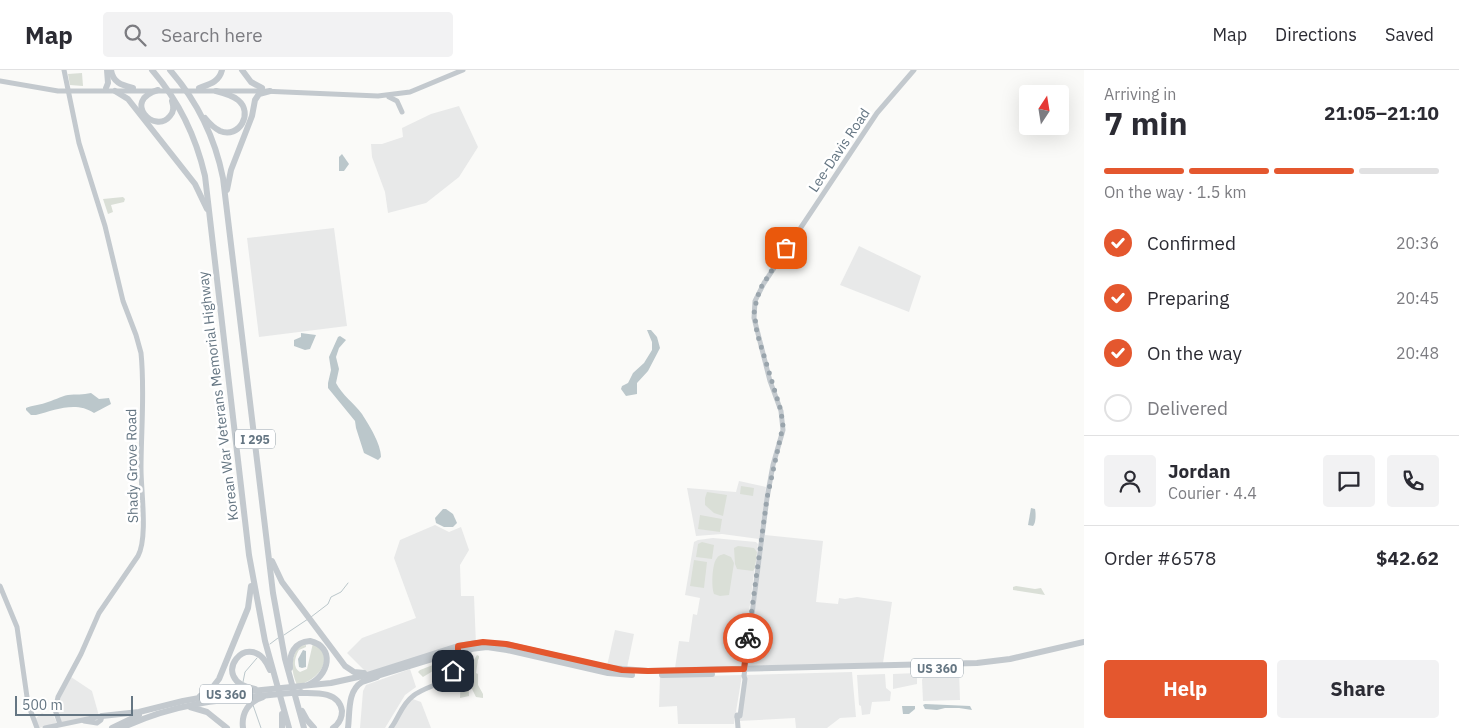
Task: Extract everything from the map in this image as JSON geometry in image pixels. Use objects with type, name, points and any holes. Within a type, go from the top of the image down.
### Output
[{"type":"highway","points":[[106,88],[109,70]]},
{"type":"highway","points":[[109,70],[117,82],[133,88]]},
{"type":"highway","name":"Korean War Veterans Memorial Highway","points":[[152,70],[170,93],[184,117],[198,149],[206,184],[249,555],[265,641],[276,683],[289,692]]},
{"type":"highway","name":"Korean War Veterans Memorial Highway","points":[[170,70],[184,87],[200,112],[218,158],[226,198],[265,530],[279,630],[289,692],[304,728]]},
{"type":"highway","points":[[176,70],[184,87]]},
{"type":"highway","points":[[196,88],[216,81],[222,70]]},
{"type":"highway","points":[[242,70],[251,82],[262,88]]},
{"type":"highway","points":[[157,89],[146,95],[142,102],[144,114],[154,121],[164,121],[171,115],[174,106],[170,93]]},
{"type":"highway","points":[[116,90],[127,98],[195,184],[210,216]]},
{"type":"highway","points":[[200,112],[212,126],[220,131],[230,132],[241,126],[245,114],[242,104],[232,96],[216,90]]},
{"type":"highway","points":[[226,198],[231,170],[251,119],[255,100],[259,94],[270,91]]},
{"type":"highway","points":[[265,530],[276,572],[345,666],[353,672],[363,674],[400,664]]},
{"type":"highway","points":[[173,706],[204,694],[217,682],[249,604],[251,587],[249,555]]},
{"type":"highway","points":[[243,728],[244,713],[252,702],[262,697],[289,692],[310,684],[321,676],[326,668],[326,655],[322,647],[315,642],[307,641],[295,646],[290,657],[289,692],[305,718],[314,728]]},
{"type":"highway","points":[[460,646],[465,642],[473,646],[465,654],[460,664]]},
{"type":"highway","name":"US 360","points":[[744,672],[844,666],[983,662],[1010,659],[1084,642]]},
{"type":"highway","name":"US 360","points":[[289,692],[341,681],[460,646],[496,648],[623,675],[658,675],[984,666],[1004,664],[1084,646]]},
{"type":"highway","name":"US 360","points":[[112,728],[164,706],[338,686],[433,659],[460,646]]},
{"type":"highway","points":[[276,683],[263,658],[253,652],[243,653],[235,659],[232,668],[235,680],[241,685],[251,688],[289,692],[317,692],[335,699],[340,705],[342,714],[339,723],[333,728]]},
{"type":"highway","points":[[433,659],[452,657],[455,662],[454,671]]},
{"type":"highway","points":[[844,666],[850,663],[853,658]]},
{"type":"highway","points":[[348,728],[351,698],[354,689],[364,681],[391,672]]},
{"type":"highway","points":[[282,728],[281,703],[289,692]]},
{"type":"highway","points":[[281,703],[289,728]]},
{"type":"highway","points":[[98,719],[164,706]]},
{"type":"highway","name":"US 360","points":[[123,728],[173,706]]},
{"type":"highway","points":[[152,715],[184,707],[196,707],[211,714],[227,728]]},
{"type":"main road","name":"Shady Grove Road","points":[[60,724],[55,710],[58,697],[100,613],[138,556],[144,536],[141,486],[141,353],[123,301],[106,231],[78,140],[63,70]]},
{"type":"main road","points":[[196,88],[378,94],[397,92],[418,86],[452,70]]},
{"type":"main road","points":[[68,89],[262,88],[384,96],[410,92],[463,70]]},
{"type":"main road","name":"Lee-Davis Road","points":[[737,717],[740,716],[767,498],[783,426],[781,411],[757,333],[754,310],[760,289],[786,249],[877,113],[914,70]]},
{"type":"main road","points":[[0,79],[48,90],[157,89]]},
{"type":"main road","points":[[384,96],[396,99],[402,112]]},
{"type":"main road","points":[[0,586],[17,626],[28,704],[37,728]]},
{"type":"main road","points":[[392,728],[401,710],[412,697],[458,671],[460,646]]},
{"type":"main road","points":[[388,728],[409,694],[448,676],[454,671],[460,646]]},
{"type":"main road","name":"Lee-Davis Road","points":[[738,728],[737,717],[741,678],[744,672]]},
{"type":"main road","points":[[740,694],[741,704]]},
{"type":"main road","points":[[45,728],[81,720],[98,719]]},
{"type":"shaded area","points":[[82,73],[83,86],[70,85],[68,74]]},
{"type":"shaded area","points":[[459,106],[478,147],[459,177],[426,203],[388,213],[385,192],[372,157],[371,144],[382,144],[403,137],[402,128],[431,114]]},
{"type":"shaded area","points":[[342,154],[349,164],[344,171],[339,171],[339,157]]},
{"type":"shaded area","points":[[123,197],[125,199],[124,202],[111,205],[113,212],[108,214],[103,199]]},
{"type":"shaded area","points":[[334,228],[347,326],[259,337],[247,238]]},
{"type":"shaded area","points":[[859,246],[921,276],[909,312],[840,285]]},
{"type":"shaded area","points":[[647,330],[651,330],[657,337],[660,348],[648,371],[637,383],[637,394],[626,396],[621,389],[622,386],[628,383],[633,373],[644,363],[652,350],[652,342]]},
{"type":"shaded area","points":[[301,333],[316,335],[310,349],[305,350],[294,346],[294,340],[301,337]]},
{"type":"shaded area","points":[[340,336],[346,340],[339,348],[336,357],[339,369],[336,383],[362,414],[371,429],[380,452],[381,457],[378,460],[364,453],[355,421],[328,388],[331,370],[329,357]]},
{"type":"shaded area","points":[[91,393],[99,399],[109,398],[111,404],[94,413],[87,409],[73,407],[36,415],[31,415],[26,410],[26,408],[65,396]]},
{"type":"shaded area","points":[[739,481],[766,487],[759,539],[722,534],[696,536],[687,488],[736,492]]},
{"type":"shaded area","points":[[741,486],[754,488],[753,496],[740,494]]},
{"type":"shaded area","points":[[707,492],[727,495],[723,516],[714,513],[705,505]]},
{"type":"shaded area","points":[[1031,508],[1035,509],[1033,526],[1028,525]]},
{"type":"shaded area","points":[[443,509],[453,514],[457,523],[453,527],[444,527],[436,523],[435,518]]},
{"type":"shaded area","points":[[700,515],[722,519],[720,532],[698,529]]},
{"type":"shaded area","points":[[435,525],[449,532],[461,527],[469,550],[460,565],[461,596],[474,596],[476,645],[370,676],[347,653],[362,638],[416,618],[394,558],[400,540]]},
{"type":"shaded area","points":[[765,535],[823,541],[816,602],[838,604],[839,598],[857,597],[892,602],[883,663],[747,666]]},
{"type":"shaded area","points":[[713,538],[756,542],[758,544],[742,665],[740,667],[675,668],[679,641],[689,642],[693,614],[697,615],[700,598],[685,595],[694,542]]},
{"type":"shaded area","points":[[702,542],[714,545],[712,559],[696,557],[698,544]]},
{"type":"shaded area","points":[[738,546],[754,548],[757,552],[753,571],[737,569],[734,548]]},
{"type":"shaded area","points":[[724,554],[731,557],[734,563],[729,595],[720,596],[714,594],[712,575],[715,561]]},
{"type":"shaded area","points":[[694,560],[707,562],[704,588],[690,586]]},
{"type":"shaded area","points":[[1013,587],[1041,588],[1045,595],[1013,590]]},
{"type":"shaded area","points":[[615,630],[634,634],[627,668],[607,666]]},
{"type":"shaded area","points":[[313,643],[324,655],[322,668],[311,679],[297,685],[293,670],[294,655],[299,646],[306,645],[306,647],[299,650],[295,659],[295,665],[300,672],[307,669]]},
{"type":"shaded area","points":[[303,650],[306,651],[306,667],[302,668],[299,667],[298,659]]},
{"type":"shaded area","points":[[477,655],[479,658],[476,673],[478,674],[478,685],[483,698],[476,697],[471,687],[474,686],[474,660]]},
{"type":"shaded area","points":[[438,663],[440,674],[448,672],[437,676],[433,671],[423,677],[418,672],[420,670]]},
{"type":"shaded area","points":[[463,666],[468,667],[469,696],[460,698],[461,677],[459,674]]},
{"type":"shaded area","points":[[410,669],[416,687],[405,695],[385,728],[360,728],[363,691],[366,685]]},
{"type":"shaded area","points":[[926,670],[959,670],[960,700],[923,701],[922,680]]},
{"type":"shaded area","points":[[852,672],[856,717],[840,718],[827,728],[796,728],[795,718],[739,721],[746,675]]},
{"type":"shaded area","points":[[917,673],[917,684],[893,689],[893,674]]},
{"type":"shaded area","points":[[885,674],[886,688],[891,692],[890,701],[872,702],[870,714],[862,715],[861,706],[859,705],[857,675]]},
{"type":"shaded area","points":[[742,675],[734,724],[678,724],[677,706],[659,707],[660,677]]},
{"type":"shaded area","points":[[71,677],[92,691],[99,716],[61,723],[56,703]]},
{"type":"shaded area","points":[[410,698],[421,702],[431,728],[392,728]]},
{"type":"shaded area","points":[[923,705],[970,706],[972,710],[959,708],[925,709]]},
{"type":"shaded area","points":[[902,706],[915,706],[915,709],[909,714],[903,714]]},
{"type":"shaded area","points":[[42,713],[47,716],[53,715],[57,723],[39,728],[35,719]]},
{"type":"waterway","points":[[311,617],[328,604],[331,597],[341,592],[348,583]]},
{"type":"waterway","points":[[284,635],[308,619]]},
{"type":"waterway","points":[[270,644],[278,638]]},
{"type":"waterway","points":[[243,682],[245,672],[257,658]]},
{"type":"waterway","points":[[253,705],[261,728]]},
{"type":"way so far","points":[[748,638],[767,498],[783,426],[781,411],[772,388],[757,333],[754,305],[760,289],[786,248]]},
{"type":"route","points":[[453,671],[458,660],[458,646],[489,642],[506,644],[606,668],[622,670],[744,669],[748,638]]}]
